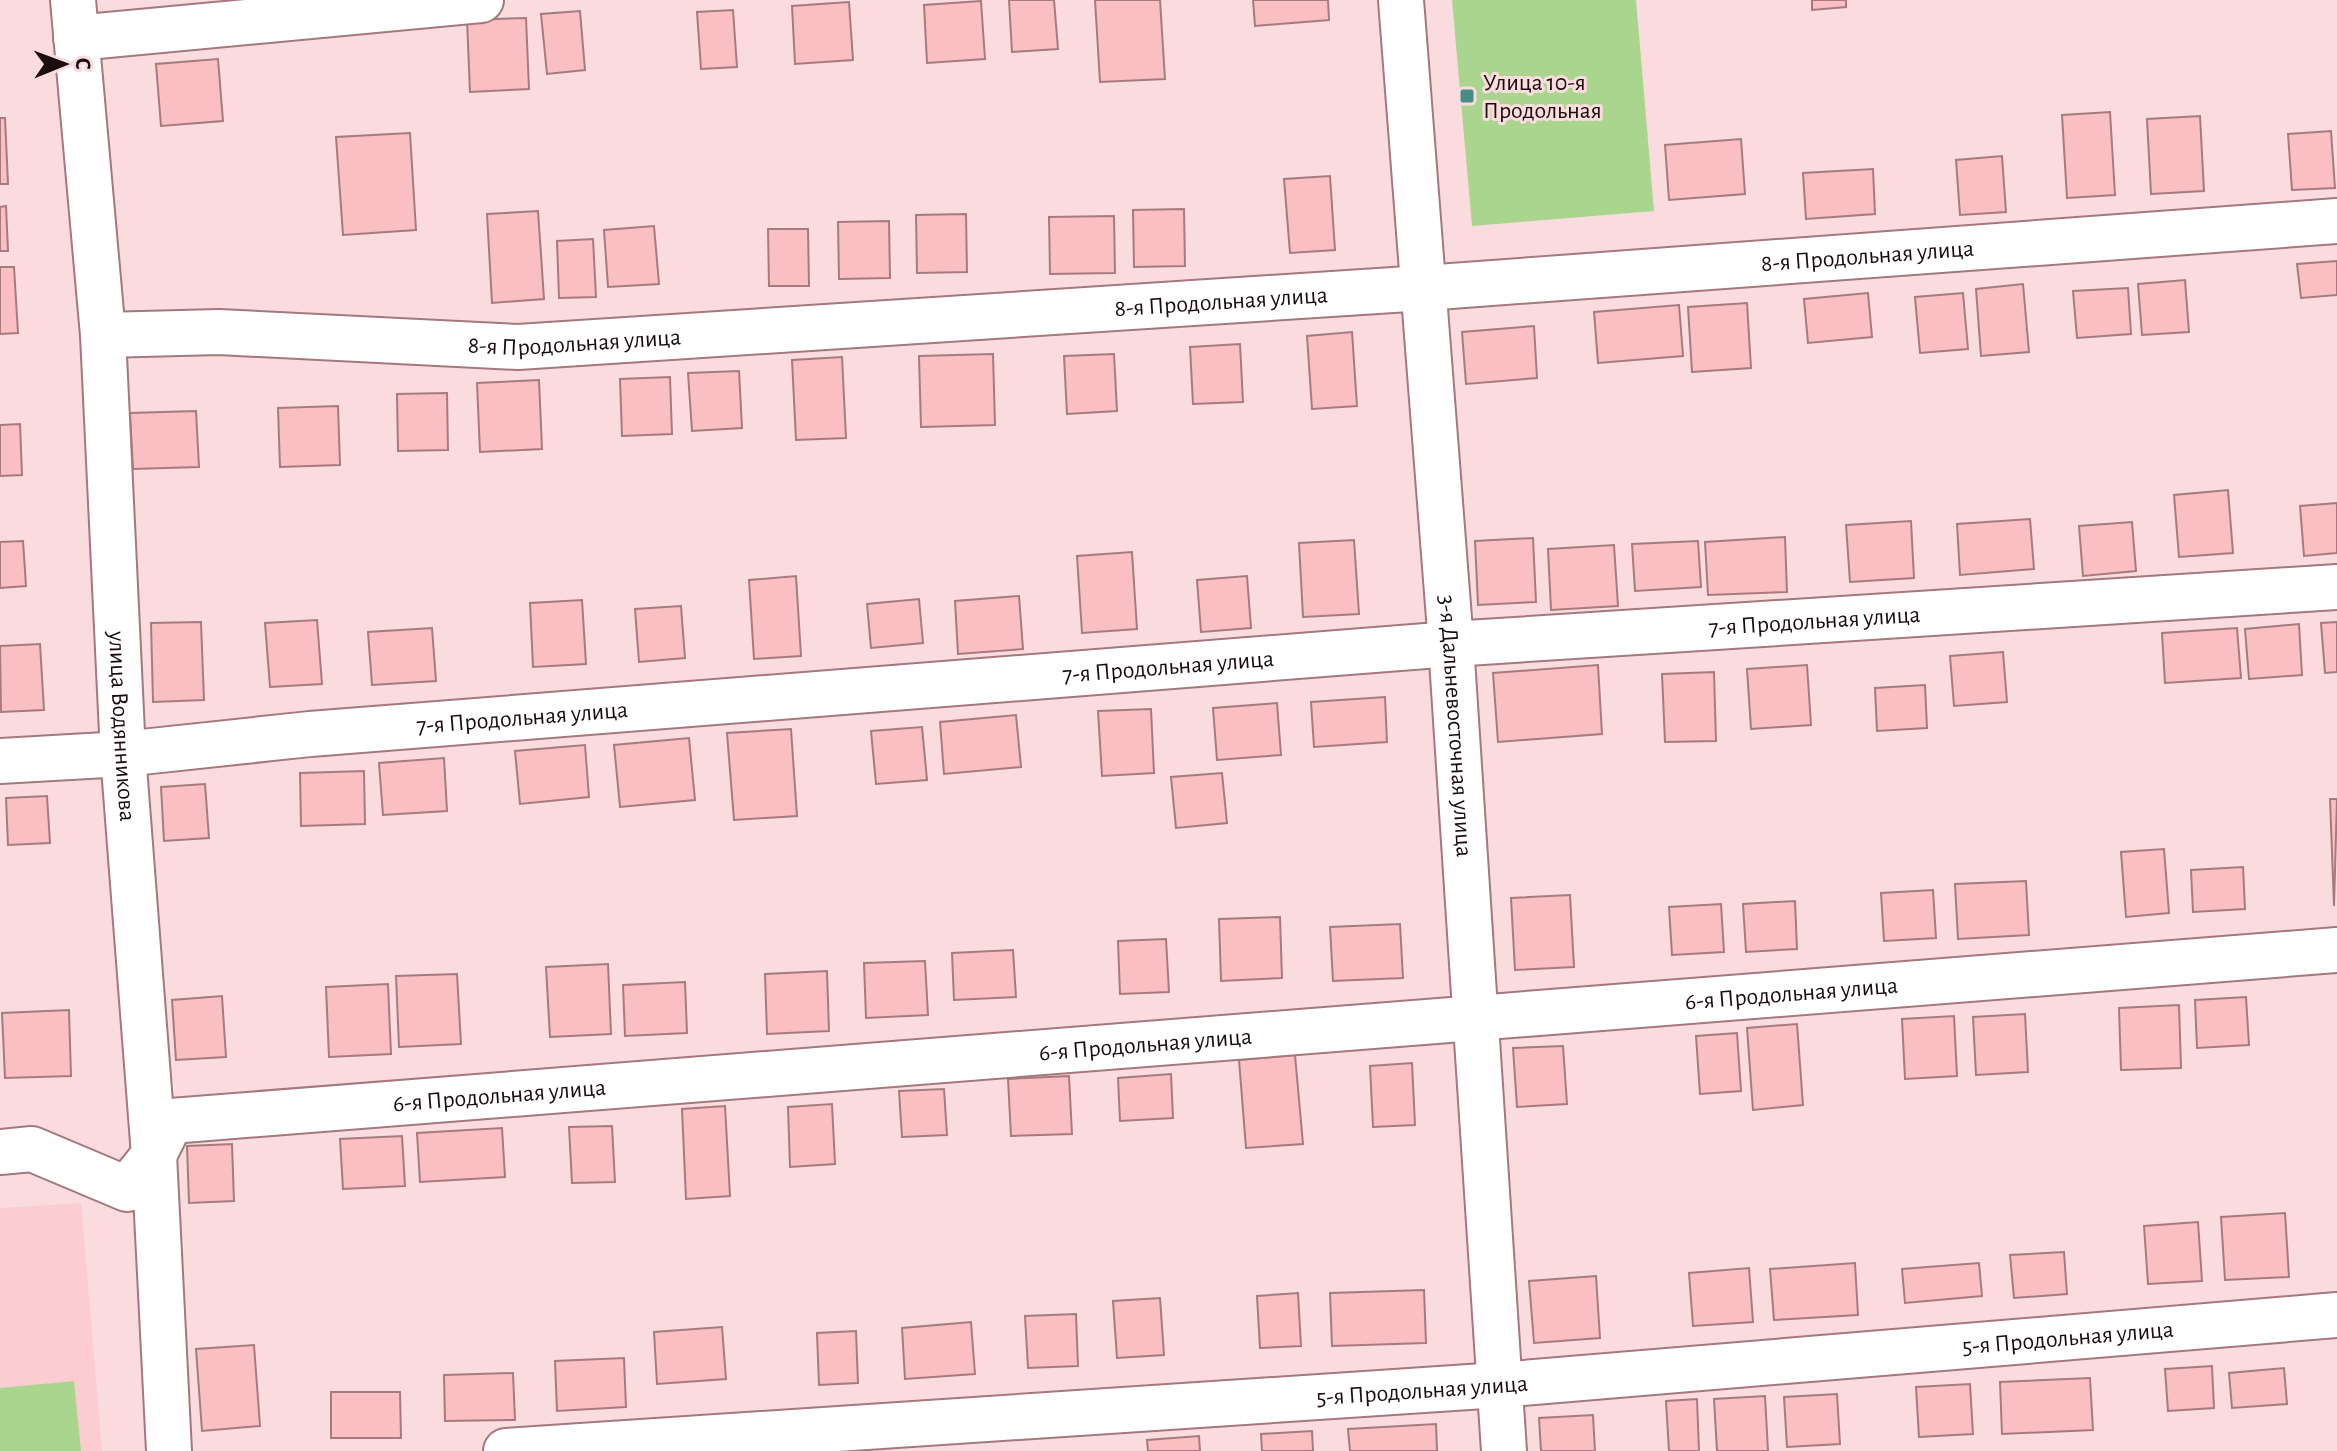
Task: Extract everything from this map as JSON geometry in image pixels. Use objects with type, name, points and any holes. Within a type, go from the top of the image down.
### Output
[{"type":"street","points":[[74,19],[481,0]]},
{"type":"street","name":"3-я Дальневосточная улица","points":[[1401,0],[1451,644],[1504,1451]]},
{"type":"street","name":"улица Водянникова","points":[[74,19],[103,335],[123,754],[154,1155],[169,1451]]},
{"type":"street","name":"8-я Продольная улица","points":[[103,335],[219,332],[518,347],[1424,288],[2337,221]]},
{"type":"street","name":"7-я Продольная улица","points":[[0,761],[123,754],[310,734],[1451,644],[2337,587]]},
{"type":"street","name":"6-я Продольная улица","points":[[0,1152],[32,1149],[127,1189],[154,1155],[171,1121],[2337,950]]},
{"type":"street","name":"5-я Продольная улица","points":[[506,1451],[1499,1385],[2337,1315]]},
{"type":"shaded area","points":[[81,1203],[102,1451],[0,1451],[0,1208]]},
{"type":"green space","points":[[1452,0],[1636,0],[1654,211],[1472,226]]},
{"type":"green space","points":[[74,1381],[81,1451],[0,1451],[0,1388]]},
{"type":"building","points":[[1009,0],[1054,0],[1058,49],[1012,52]]},
{"type":"building","points":[[1095,0],[1160,0],[1165,79],[1100,82]]},
{"type":"building","points":[[1253,0],[1328,0],[1329,20],[1255,26]]},
{"type":"building","points":[[1812,0],[1846,0],[1846,7],[1812,10]]},
{"type":"building","points":[[981,1],[985,59],[927,63],[924,5]]},
{"type":"building","points":[[849,2],[853,60],[795,64],[792,6]]},
{"type":"building","points":[[733,10],[737,67],[701,69],[697,12]]},
{"type":"building","points":[[580,11],[585,70],[547,74],[541,14]]},
{"type":"building","points":[[526,18],[529,89],[470,92],[467,20]]},
{"type":"building","points":[[218,59],[223,121],[161,126],[156,64]]},
{"type":"building","points":[[2110,112],[2115,195],[2067,198],[2062,115]]},
{"type":"building","points":[[2200,116],[2204,191],[2151,194],[2147,119]]},
{"type":"building","points":[[0,118],[5,118],[8,184],[0,184]]},
{"type":"building","points":[[2331,131],[2335,188],[2292,190],[2288,134]]},
{"type":"building","points":[[410,133],[416,230],[343,235],[336,137]]},
{"type":"building","points":[[1741,139],[1745,194],[1669,200],[1665,145]]},
{"type":"building","points":[[2002,156],[2006,212],[1960,215],[1956,160]]},
{"type":"building","points":[[1873,169],[1875,214],[1806,219],[1803,173]]},
{"type":"building","points":[[1330,176],[1335,250],[1290,253],[1284,179]]},
{"type":"building","points":[[6,206],[8,251],[0,251],[0,207]]},
{"type":"building","points":[[1184,209],[1185,266],[1134,267],[1133,210]]},
{"type":"building","points":[[538,211],[544,299],[492,303],[487,214]]},
{"type":"building","points":[[966,214],[967,272],[917,273],[916,215]]},
{"type":"building","points":[[1114,216],[1115,273],[1050,274],[1049,217]]},
{"type":"building","points":[[889,221],[890,278],[839,279],[838,222]]},
{"type":"building","points":[[654,226],[659,284],[608,287],[604,230]]},
{"type":"building","points":[[768,229],[808,229],[809,286],[769,286]]},
{"type":"building","points":[[593,239],[596,297],[559,298],[557,241]]},
{"type":"building","points":[[2337,261],[2337,295],[2301,298],[2297,264]]},
{"type":"building","points":[[0,267],[14,267],[18,333],[0,334]]},
{"type":"building","points":[[2185,280],[2189,332],[2142,335],[2138,284]]},
{"type":"building","points":[[2023,284],[2029,352],[1981,356],[1976,289]]},
{"type":"building","points":[[2128,288],[2131,334],[2077,338],[2073,291]]},
{"type":"building","points":[[1868,293],[1872,337],[1808,343],[1804,299]]},
{"type":"building","points":[[1963,293],[1968,349],[1920,353],[1915,297]]},
{"type":"building","points":[[1747,303],[1751,368],[1692,372],[1688,307]]},
{"type":"building","points":[[1679,305],[1683,356],[1598,363],[1594,312]]},
{"type":"building","points":[[1534,326],[1537,378],[1466,384],[1462,332]]},
{"type":"building","points":[[1352,332],[1357,406],[1312,409],[1307,336]]},
{"type":"building","points":[[1240,344],[1243,402],[1193,404],[1190,347]]},
{"type":"building","points":[[993,354],[995,425],[921,427],[919,356]]},
{"type":"building","points":[[1114,354],[1117,411],[1067,414],[1064,356]]},
{"type":"building","points":[[842,357],[846,438],[796,440],[792,360]]},
{"type":"building","points":[[739,371],[742,428],[692,431],[688,373]]},
{"type":"building","points":[[670,377],[672,434],[622,436],[620,379]]},
{"type":"building","points":[[539,380],[542,449],[480,452],[477,383]]},
{"type":"building","points":[[447,393],[448,450],[398,451],[397,394]]},
{"type":"building","points":[[338,406],[340,465],[280,467],[278,408]]},
{"type":"building","points":[[196,411],[199,467],[133,469],[130,413]]},
{"type":"building","points":[[20,424],[22,475],[0,476],[0,425]]},
{"type":"building","points":[[2228,490],[2233,553],[2179,557],[2174,495]]},
{"type":"building","points":[[2337,503],[2337,553],[2304,556],[2300,506]]},
{"type":"building","points":[[2030,519],[2034,569],[1960,575],[1957,524]]},
{"type":"building","points":[[1911,521],[1914,578],[1850,582],[1846,525]]},
{"type":"building","points":[[2132,522],[2136,571],[2083,576],[2079,526]]},
{"type":"building","points":[[1785,537],[1787,592],[1708,595],[1705,542]]},
{"type":"building","points":[[1533,538],[1536,602],[1478,605],[1475,541]]},
{"type":"building","points":[[1354,540],[1359,614],[1303,617],[1299,543]]},
{"type":"building","points":[[23,541],[26,586],[0,588],[0,542]]},
{"type":"building","points":[[1698,541],[1701,587],[1635,591],[1632,544]]},
{"type":"building","points":[[1614,545],[1618,606],[1551,610],[1548,549]]},
{"type":"building","points":[[1132,552],[1137,629],[1082,633],[1077,556]]},
{"type":"building","points":[[796,576],[801,656],[754,659],[749,580]]},
{"type":"building","points":[[1247,576],[1251,628],[1201,632],[1197,580]]},
{"type":"building","points":[[1019,596],[1023,649],[958,654],[955,601]]},
{"type":"building","points":[[919,599],[923,643],[871,648],[867,604]]},
{"type":"building","points":[[582,600],[586,664],[533,667],[530,603]]},
{"type":"building","points":[[681,606],[685,658],[639,662],[635,609]]},
{"type":"building","points":[[317,620],[322,684],[270,687],[265,623]]},
{"type":"building","points":[[201,622],[204,700],[153,702],[151,623]]},
{"type":"building","points":[[2337,622],[2337,672],[2325,673],[2321,623]]},
{"type":"building","points":[[2299,624],[2302,675],[2249,679],[2245,629]]},
{"type":"building","points":[[432,628],[436,681],[372,685],[368,632]]},
{"type":"building","points":[[2237,628],[2241,678],[2165,683],[2162,633]]},
{"type":"building","points":[[40,644],[44,710],[1,712],[0,646]]},
{"type":"building","points":[[2003,652],[2007,702],[1954,706],[1950,656]]},
{"type":"building","points":[[1598,665],[1602,734],[1498,742],[1493,673]]},
{"type":"building","points":[[1807,665],[1811,725],[1751,729],[1747,669]]},
{"type":"building","points":[[1714,672],[1716,741],[1665,742],[1662,674]]},
{"type":"building","points":[[1925,685],[1927,728],[1877,731],[1875,688]]},
{"type":"building","points":[[1385,697],[1387,742],[1314,747],[1311,702]]},
{"type":"building","points":[[1277,703],[1281,755],[1217,760],[1213,708]]},
{"type":"building","points":[[1151,709],[1154,773],[1102,776],[1098,711]]},
{"type":"building","points":[[1016,715],[1021,767],[944,774],[940,722]]},
{"type":"building","points":[[922,727],[927,780],[876,784],[871,731]]},
{"type":"building","points":[[791,729],[797,816],[734,820],[727,733]]},
{"type":"building","points":[[689,738],[695,800],[620,807],[614,745]]},
{"type":"building","points":[[585,745],[589,797],[520,804],[515,751]]},
{"type":"building","points":[[444,758],[447,811],[383,815],[379,763]]},
{"type":"building","points":[[364,771],[365,824],[301,826],[300,773]]},
{"type":"building","points":[[1222,773],[1227,823],[1176,828],[1171,777]]},
{"type":"building","points":[[205,784],[209,838],[164,841],[161,787]]},
{"type":"building","points":[[47,796],[50,843],[8,845],[6,798]]},
{"type":"building","points":[[2330,799],[2337,799],[2334,906]]},
{"type":"building","points":[[2164,849],[2169,913],[2126,917],[2121,852]]},
{"type":"building","points":[[2243,867],[2245,909],[2193,912],[2191,870]]},
{"type":"building","points":[[2026,881],[2029,935],[1958,939],[1955,884]]},
{"type":"building","points":[[1933,890],[1936,938],[1884,941],[1881,893]]},
{"type":"building","points":[[1570,895],[1574,967],[1515,970],[1511,898]]},
{"type":"building","points":[[1795,901],[1797,949],[1746,952],[1743,904]]},
{"type":"building","points":[[1721,904],[1724,952],[1672,955],[1669,907]]},
{"type":"building","points":[[1280,917],[1282,978],[1221,981],[1219,919]]},
{"type":"building","points":[[1400,924],[1403,978],[1333,981],[1330,927]]},
{"type":"building","points":[[1166,939],[1169,992],[1120,994],[1118,941]]},
{"type":"building","points":[[1013,950],[1016,997],[954,1000],[952,953]]},
{"type":"building","points":[[925,961],[928,1015],[866,1018],[864,963]]},
{"type":"building","points":[[608,964],[611,1034],[550,1037],[546,967]]},
{"type":"building","points":[[827,971],[829,1031],[767,1034],[765,974]]},
{"type":"building","points":[[457,974],[461,1044],[399,1047],[396,976]]},
{"type":"building","points":[[685,982],[687,1033],[625,1036],[623,985]]},
{"type":"building","points":[[388,984],[391,1054],[329,1057],[326,987]]},
{"type":"building","points":[[222,996],[226,1057],[176,1060],[172,1000]]},
{"type":"building","points":[[2246,997],[2249,1045],[2197,1048],[2195,1000]]},
{"type":"building","points":[[2179,1005],[2181,1068],[2121,1070],[2119,1008]]},
{"type":"building","points":[[69,1010],[71,1076],[5,1078],[2,1013]]},
{"type":"building","points":[[2025,1014],[2028,1072],[1976,1075],[1973,1017]]},
{"type":"building","points":[[1954,1016],[1957,1076],[1905,1079],[1902,1019]]},
{"type":"building","points":[[1797,1024],[1803,1105],[1753,1110],[1747,1028]]},
{"type":"building","points":[[1737,1033],[1741,1091],[1700,1094],[1696,1036]]},
{"type":"building","points":[[1563,1046],[1567,1104],[1517,1107],[1513,1048]]},
{"type":"building","points":[[1295,1055],[1303,1144],[1246,1148],[1239,1060]]},
{"type":"building","points":[[1412,1063],[1415,1125],[1373,1127],[1370,1066]]},
{"type":"building","points":[[1171,1074],[1173,1118],[1120,1121],[1118,1078]]},
{"type":"building","points":[[1069,1076],[1072,1134],[1011,1136],[1008,1079]]},
{"type":"building","points":[[944,1089],[947,1135],[902,1137],[899,1091]]},
{"type":"building","points":[[832,1104],[835,1164],[790,1167],[788,1107]]},
{"type":"building","points":[[725,1106],[730,1196],[686,1199],[682,1109]]},
{"type":"building","points":[[612,1126],[615,1182],[572,1183],[569,1127]]},
{"type":"building","points":[[502,1128],[505,1177],[420,1182],[417,1133]]},
{"type":"building","points":[[402,1136],[405,1186],[343,1189],[340,1139]]},
{"type":"building","points":[[232,1144],[234,1201],[189,1203],[187,1146]]},
{"type":"building","points":[[2285,1213],[2289,1277],[2225,1280],[2221,1217]]},
{"type":"building","points":[[2198,1222],[2202,1281],[2148,1284],[2144,1226]]},
{"type":"building","points":[[2064,1252],[2067,1294],[2014,1298],[2010,1255]]},
{"type":"building","points":[[1855,1263],[1858,1315],[1774,1320],[1770,1269]]},
{"type":"building","points":[[1979,1263],[1982,1296],[1905,1303],[1902,1269]]},
{"type":"building","points":[[1749,1268],[1753,1322],[1693,1326],[1689,1273]]},
{"type":"building","points":[[1596,1276],[1600,1338],[1534,1343],[1529,1281]]},
{"type":"building","points":[[1424,1290],[1426,1343],[1332,1346],[1330,1293]]},
{"type":"building","points":[[1298,1293],[1301,1346],[1260,1348],[1257,1296]]},
{"type":"building","points":[[1160,1298],[1164,1355],[1117,1358],[1113,1301]]},
{"type":"building","points":[[1076,1314],[1078,1366],[1028,1368],[1025,1316]]},
{"type":"building","points":[[971,1322],[975,1374],[905,1379],[902,1328]]},
{"type":"building","points":[[722,1327],[726,1379],[657,1384],[654,1332]]},
{"type":"building","points":[[856,1331],[858,1383],[819,1385],[817,1333]]},
{"type":"building","points":[[254,1345],[260,1426],[202,1431],[196,1349]]},
{"type":"building","points":[[624,1358],[626,1407],[557,1411],[555,1361]]},
{"type":"building","points":[[2212,1366],[2214,1408],[2168,1411],[2165,1369]]},
{"type":"building","points":[[2284,1368],[2287,1404],[2232,1408],[2229,1373]]},
{"type":"building","points":[[513,1373],[515,1420],[445,1421],[444,1375]]},
{"type":"building","points":[[2090,1378],[2093,1430],[2002,1434],[2000,1382]]},
{"type":"building","points":[[1970,1384],[1973,1434],[1919,1437],[1916,1387]]},
{"type":"building","points":[[331,1392],[400,1392],[401,1438],[331,1438]]},
{"type":"building","points":[[1837,1394],[1840,1444],[1787,1447],[1784,1397]]},
{"type":"building","points":[[1765,1396],[1768,1451],[1717,1451],[1714,1399]]},
{"type":"building","points":[[1697,1399],[1699,1451],[1669,1451],[1666,1401]]},
{"type":"building","points":[[1593,1415],[1595,1451],[1541,1451],[1539,1418]]},
{"type":"building","points":[[1436,1424],[1437,1451],[1350,1451],[1348,1429]]},
{"type":"building","points":[[1312,1431],[1313,1451],[1262,1451],[1261,1434]]},
{"type":"building","points":[[1199,1436],[1200,1451],[1148,1451],[1147,1440]]},
{"type":"place","name":"Улица 10-я Продольная","points":[[1467,96]]}]
